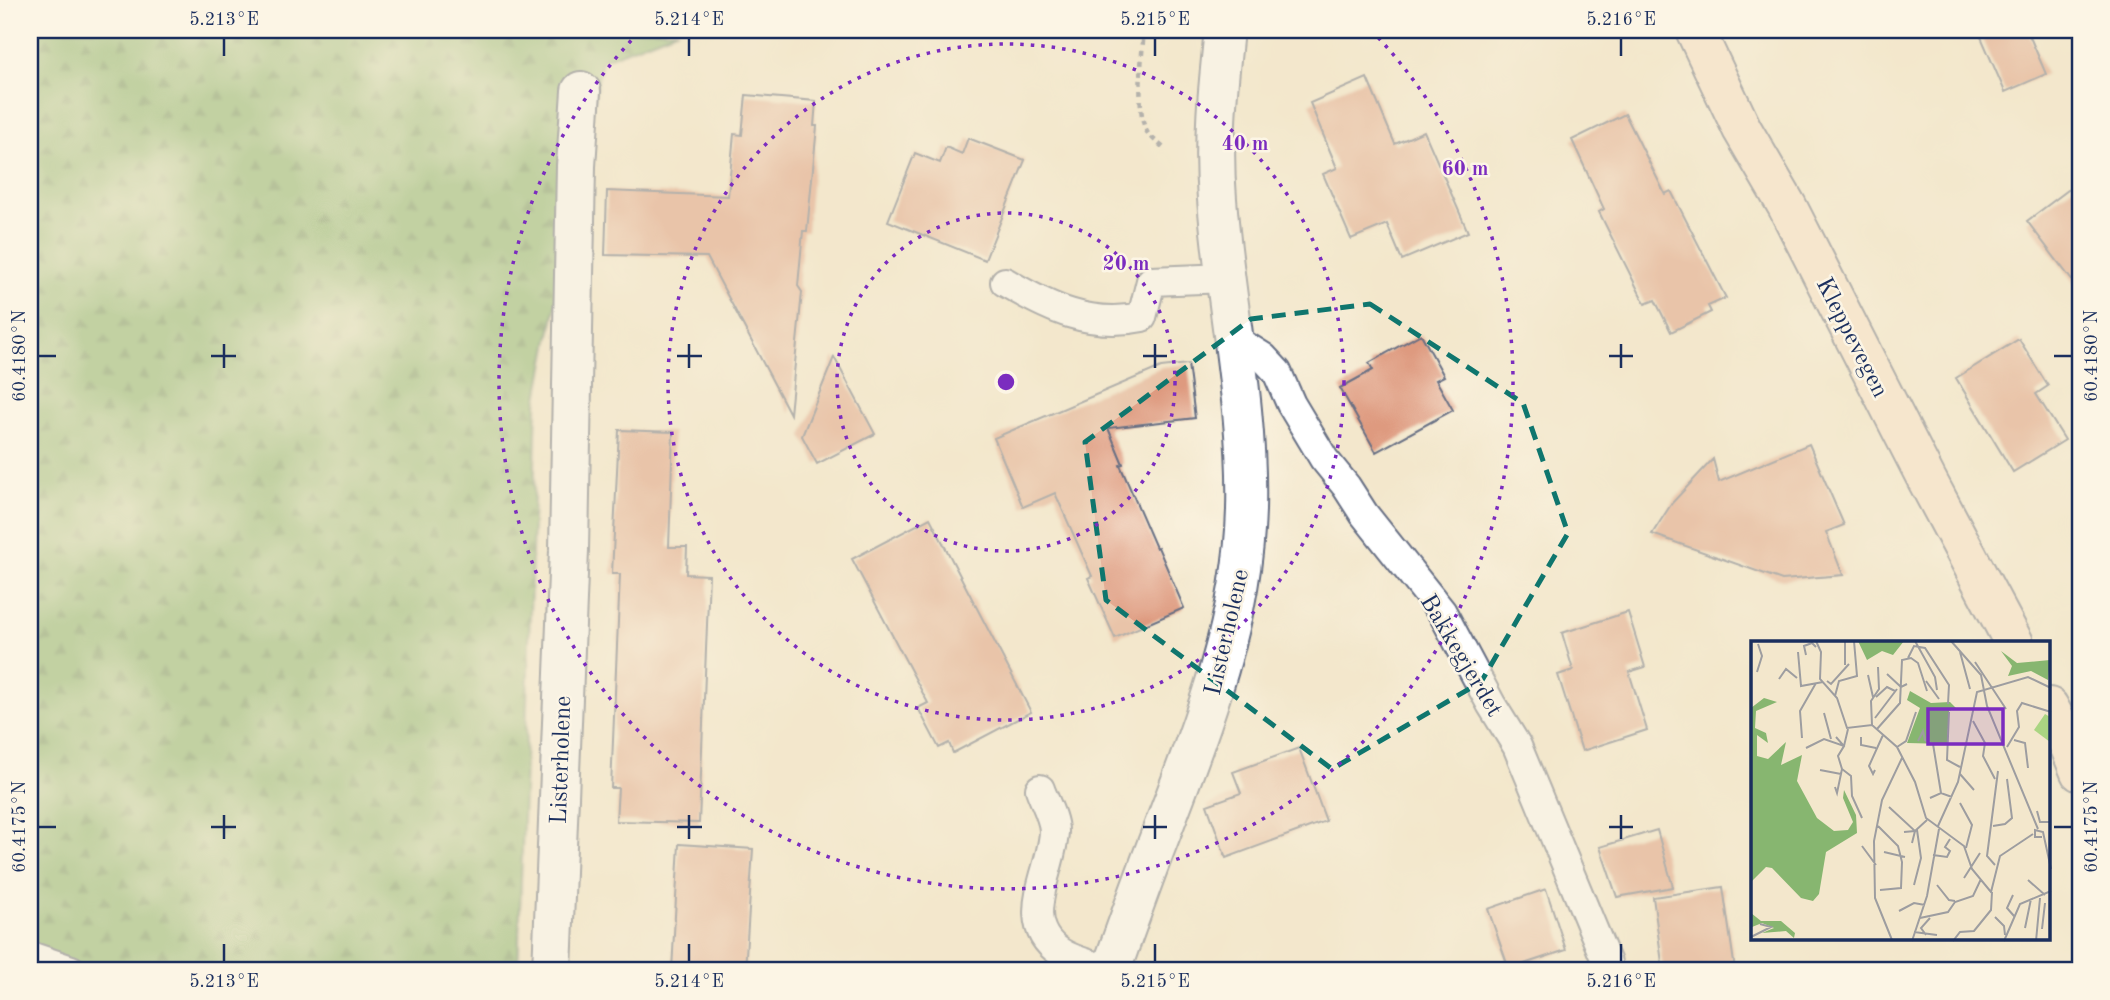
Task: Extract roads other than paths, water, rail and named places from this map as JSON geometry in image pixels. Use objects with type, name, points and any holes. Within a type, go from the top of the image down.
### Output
[{"type":"main road","name":"Kleppevegen","points":[[1695,30],[1742,129],[1787,206],[1927,481],[2013,641]]},
{"type":"main road","points":[[2050,709],[2080,772]]},
{"type":"street","name":"Listerholene","points":[[1108,970],[1200,732],[1217,678],[1243,566],[1246,509],[1244,425],[1217,198],[1215,114],[1224,30]]},
{"type":"street","name":"Listerholene","points":[[552,970],[569,550],[576,166],[581,90]]},
{"type":"lane","points":[[1005,282],[1043,304],[1077,316],[1124,320],[1142,317],[1151,281],[1227,278]]},
{"type":"lane","name":"Bakkegjerdet","points":[[1236,345],[1247,347],[1263,357],[1277,372],[1291,404],[1324,459],[1442,612],[1491,704],[1517,746],[1608,970]]},
{"type":"lane","name":"Listerholene","points":[[1040,789],[1054,829],[1040,891],[1038,923],[1045,938],[1061,953],[1108,970]]},
{"type":"lane","points":[[30,956],[71,970]]}]
